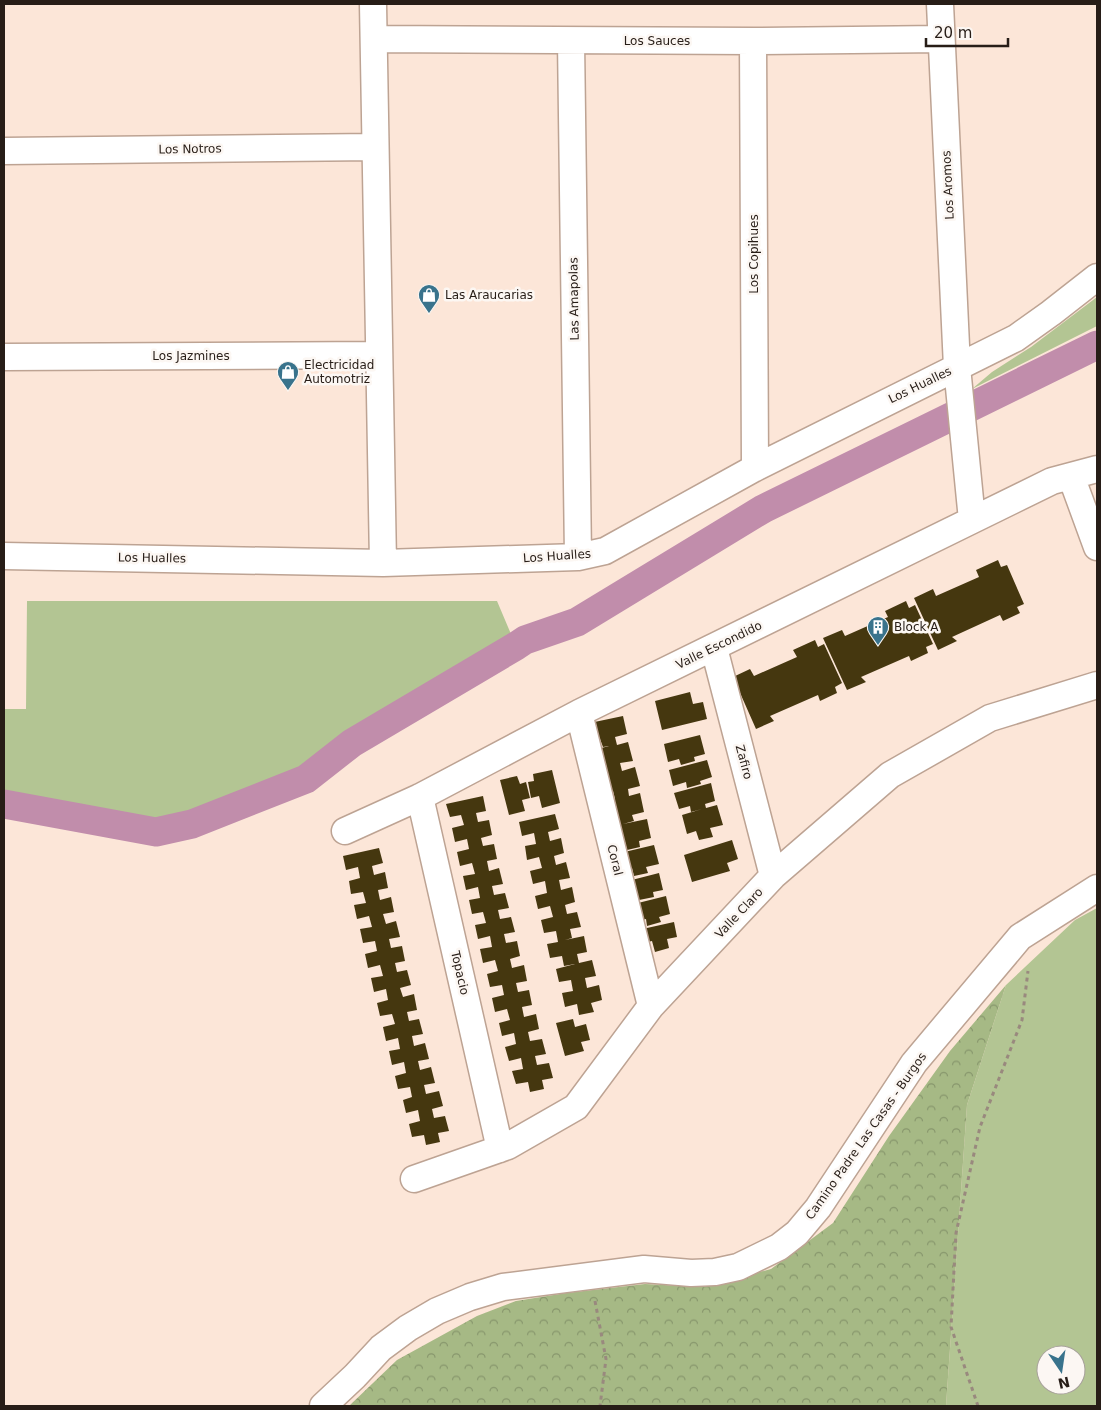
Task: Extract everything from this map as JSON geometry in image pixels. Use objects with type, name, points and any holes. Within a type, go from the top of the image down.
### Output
[{"type":"street","points":[[373,4],[383,563]]},
{"type":"street","name":"Los Aromos","points":[[940,4],[957,367],[972,520]]},
{"type":"street","name":"Los Sauces","points":[[374,39],[753,41],[941,39]]},
{"type":"street","name":"Las Amapolas","points":[[571,40],[578,557]]},
{"type":"street","name":"Los Copihues","points":[[753,41],[755,468]]},
{"type":"street","name":"Los Notros","points":[[4,151],[376,147]]},
{"type":"street","name":"Los Hualles","points":[[4,556],[383,563],[578,557],[605,551],[755,468],[1016,338],[1052,313],[1097,277]]},
{"type":"street","name":"Los Jazmines","points":[[4,357],[379,355]]},
{"type":"street","name":"Valle Escondido","points":[[345,831],[420,797],[579,713],[1052,481],[1097,469]]},
{"type":"street","points":[[1070,476],[1097,548]]},
{"type":"street","name":"Zafiro","points":[[714,648],[773,876]]},
{"type":"street","name":"Valle Claro","points":[[414,1179],[500,1149],[576,1107],[651,1006],[773,876],[890,775],[990,718],[1097,685]]},
{"type":"street","name":"Coral","points":[[579,713],[651,1006]]},
{"type":"street","name":"Topacio","points":[[420,797],[500,1149]]},
{"type":"street","name":"Camino Padre Las Casas - Burgos","points":[[323,1406],[381,1348],[408,1328],[437,1311],[470,1297],[504,1287],[644,1270],[691,1273],[723,1270],[738,1267],[779,1247],[797,1233],[818,1208],[914,1063],[1020,937],[1097,888]]},
{"type":"path","points":[[978,1406],[951,1327],[956,1233],[980,1127],[1022,1020],[1034,928]]},
{"type":"path","points":[[590,1276],[606,1359],[600,1406]]},
{"type":"green space","points":[[1097,297],[1097,326],[972,389],[992,372],[1031,347]]},
{"type":"green space","points":[[27,601],[497,601],[516,646],[352,743],[306,779],[192,824],[156,832],[4,804],[4,709],[26,709]]},
{"type":"green space","points":[[1097,908],[1097,1406],[946,1406],[967,1105],[1006,985],[1075,920]]},
{"type":"green space","points":[[1006,985],[967,1105],[946,1406],[349,1406],[397,1360],[477,1316],[516,1301],[645,1284],[703,1287],[771,1269],[833,1223],[889,1136],[950,1051]]},
{"type":"building","points":[[998,560],[1001,567],[1007,565],[1024,604],[1017,607],[1020,613],[1003,621],[1000,615],[952,637],[957,641],[938,650],[914,598],[933,589],[936,596],[979,577],[976,570]]},
{"type":"building","name":"Block A","points":[[906,601],[909,608],[915,605],[933,644],[926,647],[928,653],[911,661],[909,656],[861,677],[866,682],[847,690],[823,638],[842,630],[845,636],[888,617],[885,611]]},
{"type":"building","points":[[815,640],[818,647],[824,644],[842,683],[835,687],[837,693],[820,701],[818,695],[770,716],[774,721],[756,729],[733,677],[750,669],[754,676],[797,657],[793,650]]},
{"type":"building","points":[[690,692],[693,704],[703,702],[707,719],[662,730],[655,701]]},
{"type":"building","points":[[623,716],[627,734],[615,737],[617,745],[628,742],[633,761],[620,763],[622,771],[635,767],[640,786],[628,789],[629,796],[640,793],[644,812],[632,815],[634,821],[623,824],[647,819],[651,838],[639,841],[640,847],[627,850],[625,842],[612,845],[620,825],[618,816],[606,819],[602,802],[615,799],[613,791],[601,793],[597,776],[608,774],[606,765],[594,768],[590,751],[609,746],[603,747],[600,739],[589,741],[585,724]]},
{"type":"building","points":[[700,735],[705,754],[694,757],[695,761],[681,765],[679,759],[668,762],[664,744]]},
{"type":"building","points":[[707,760],[712,777],[700,781],[701,784],[687,788],[686,782],[673,786],[669,770]]},
{"type":"building","points":[[552,770],[560,803],[542,808],[539,796],[531,798],[528,782],[534,781],[533,774]]},
{"type":"building","points":[[517,776],[520,784],[526,782],[530,798],[522,800],[525,811],[509,815],[500,780]]},
{"type":"building","points":[[711,783],[715,801],[705,804],[706,808],[717,805],[723,825],[710,828],[713,837],[699,840],[696,831],[687,834],[682,815],[702,809],[691,812],[690,806],[679,809],[674,793]]},
{"type":"building","points":[[483,796],[486,811],[476,813],[478,822],[489,820],[492,835],[481,838],[483,846],[494,844],[497,859],[487,861],[489,871],[499,868],[503,884],[492,886],[494,895],[505,893],[509,908],[498,910],[500,919],[511,917],[515,932],[504,934],[506,943],[517,941],[520,956],[510,959],[512,968],[524,965],[527,981],[516,983],[518,992],[529,990],[532,1005],[522,1007],[524,1017],[536,1014],[539,1029],[528,1032],[530,1041],[542,1039],[546,1054],[535,1056],[537,1065],[549,1063],[553,1078],[542,1080],[544,1089],[530,1092],[528,1082],[516,1084],[512,1071],[523,1069],[521,1058],[509,1061],[505,1047],[516,1044],[514,1033],[502,1036],[499,1023],[510,1020],[507,1009],[495,1012],[492,998],[504,995],[502,985],[490,987],[487,974],[498,971],[495,960],[483,963],[480,949],[492,947],[490,936],[478,939],[475,925],[486,923],[483,912],[472,914],[469,900],[480,898],[478,887],[466,890],[463,876],[475,874],[472,863],[460,866],[457,852],[469,849],[467,839],[455,842],[452,828],[464,825],[461,815],[450,817],[446,804]]},
{"type":"building","points":[[555,814],[559,829],[548,832],[550,841],[561,838],[564,853],[554,856],[556,865],[566,862],[570,878],[559,880],[561,890],[572,887],[575,902],[565,905],[567,914],[577,912],[581,927],[570,929],[572,938],[565,940],[584,936],[587,952],[577,954],[579,963],[592,960],[596,976],[585,978],[587,988],[599,985],[602,1000],[591,1003],[594,1012],[579,1015],[577,1004],[565,1007],[562,993],[573,991],[571,980],[559,982],[556,969],[575,964],[564,966],[562,956],[550,958],[547,944],[558,942],[556,931],[544,933],[541,920],[553,917],[550,906],[538,909],[535,896],[547,893],[545,881],[533,884],[530,871],[542,868],[539,857],[527,860],[525,846],[536,844],[534,833],[522,836],[519,822]]},
{"type":"building","points":[[732,840],[738,859],[727,863],[730,871],[692,882],[684,855]]},
{"type":"building","points":[[654,845],[659,864],[646,867],[648,873],[634,876],[632,868],[620,871],[616,854]]},
{"type":"building","points":[[379,848],[383,863],[372,866],[374,875],[385,872],[388,888],[378,890],[380,900],[391,897],[394,912],[383,914],[386,924],[396,921],[400,937],[389,939],[391,948],[402,946],[405,961],[395,963],[397,972],[407,970],[411,985],[400,988],[403,997],[414,994],[417,1010],[407,1012],[409,1021],[419,1019],[423,1034],[412,1036],[414,1046],[425,1043],[429,1059],[418,1061],[420,1070],[431,1067],[435,1083],[424,1085],[426,1094],[439,1091],[443,1106],[432,1109],[434,1118],[445,1116],[449,1131],[438,1133],[440,1142],[426,1145],[424,1135],[412,1137],[409,1124],[420,1121],[418,1110],[406,1113],[403,1100],[412,1097],[410,1087],[398,1089],[395,1076],[406,1073],[404,1062],[392,1065],[389,1051],[400,1049],[398,1038],[386,1041],[383,1027],[395,1024],[392,1014],[380,1016],[377,1003],[388,1000],[386,989],[374,992],[371,978],[383,976],[380,965],[368,968],[365,954],[377,951],[375,941],[363,943],[360,929],[372,927],[369,916],[357,919],[354,905],[366,903],[363,892],[351,894],[349,881],[360,878],[358,867],[346,870],[343,856]]},
{"type":"building","points":[[659,873],[663,890],[653,892],[654,897],[639,900],[638,896],[628,898],[624,882]]},
{"type":"building","points":[[666,896],[670,914],[659,917],[661,922],[647,926],[646,919],[634,922],[630,905]]},
{"type":"building","points":[[674,922],[677,937],[667,939],[669,948],[655,952],[652,941],[640,944],[638,930]]},
{"type":"building","points":[[573,1019],[575,1027],[586,1024],[590,1040],[581,1042],[584,1051],[565,1056],[556,1023]]},
{"type":"waterway","points":[[4,804],[156,832],[192,824],[306,779],[352,743],[525,640],[577,622],[763,509],[1097,345]]},
{"type":"place","name":"Las Araucarias","points":[[429,314]]},
{"type":"place","name":"Electricidad Automotriz","points":[[288,391]]},
{"type":"place","name":"Block A","points":[[878,646]]}]
